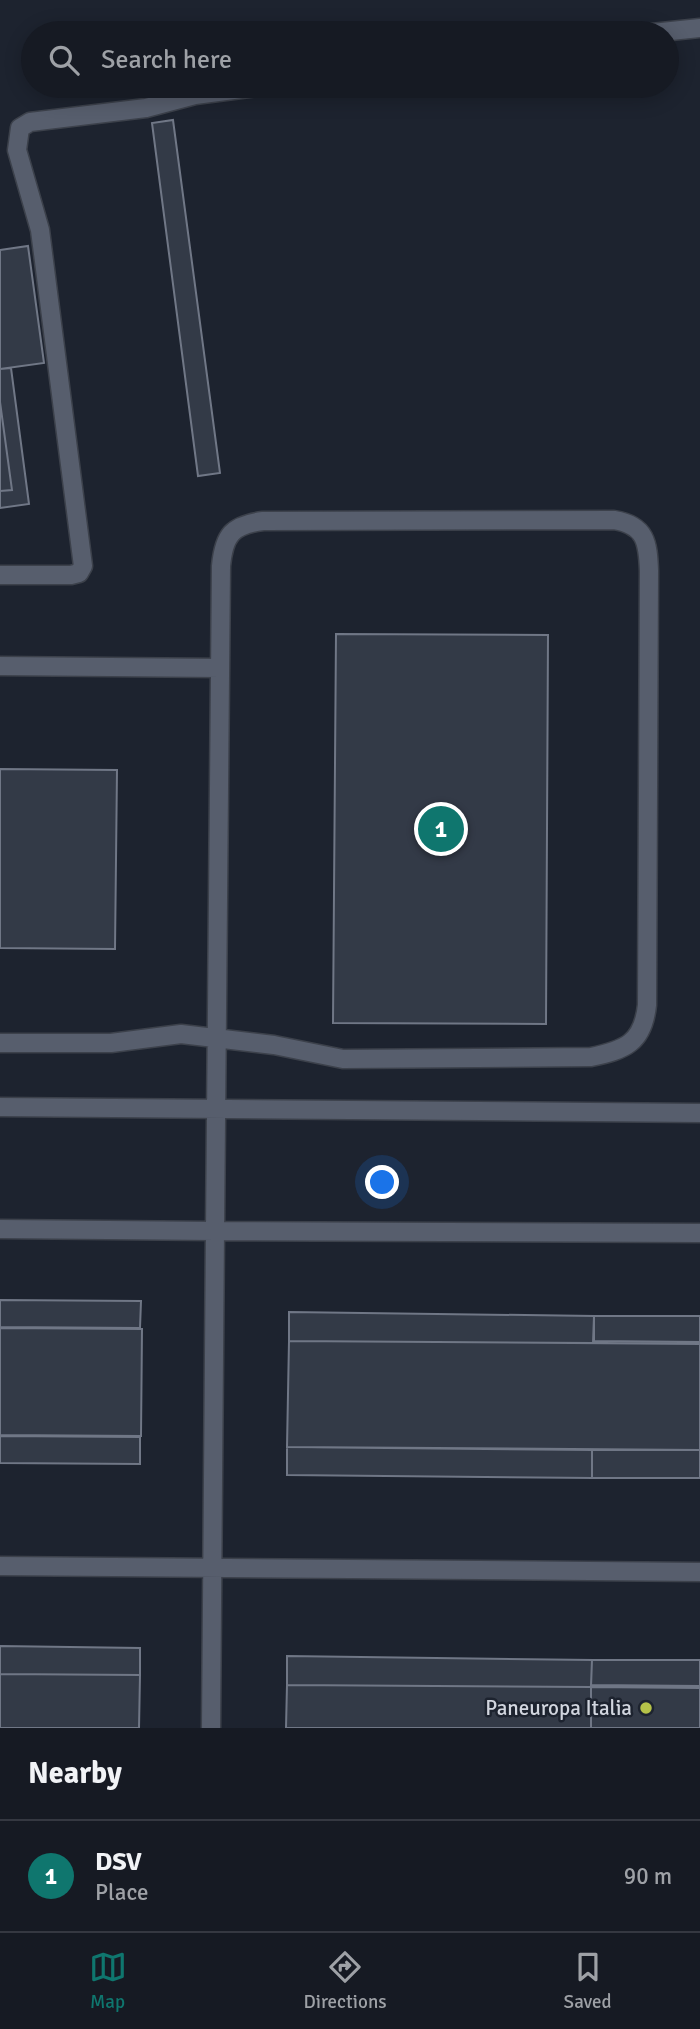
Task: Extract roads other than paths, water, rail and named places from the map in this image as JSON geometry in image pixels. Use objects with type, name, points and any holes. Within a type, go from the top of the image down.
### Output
[{"type":"street","points":[[679,30],[700,28]]},
{"type":"street","points":[[0,575],[71,575],[79,573],[83,566],[40,230],[17,150],[20,128],[30,122],[145,108],[183,98]]},
{"type":"street","points":[[0,1042],[111,1043],[181,1034],[218,1038],[274,1045],[343,1059],[591,1057],[621,1050],[633,1041],[641,1031],[647,1005],[649,553],[645,539],[638,529],[627,522],[614,520],[263,521],[241,525],[226,539],[222,552],[220,668],[218,1038],[211,1728]]},
{"type":"street","points":[[0,666],[220,668]]},
{"type":"street","points":[[0,1107],[700,1113]]},
{"type":"street","points":[[0,1229],[700,1233]]},
{"type":"street","points":[[0,1566],[700,1572]]},
{"type":"place","name":"DSV","points":[[441,829]]},
{"type":"place","name":"Paneuropa Italia","points":[[646,1708]]}]
